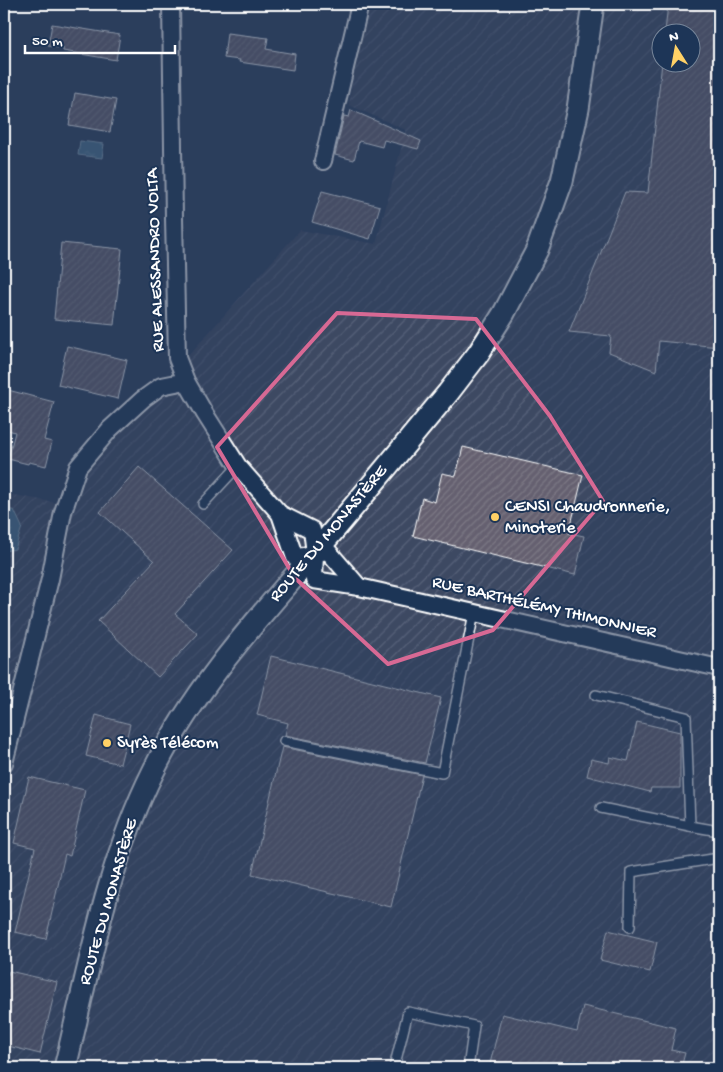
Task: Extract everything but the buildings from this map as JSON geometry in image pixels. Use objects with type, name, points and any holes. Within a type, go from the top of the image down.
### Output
[{"type":"street","name":"RUE ALESSANDRO VOLTA","points":[[172,4],[177,358],[204,414],[238,466],[280,514],[312,530],[314,553],[295,558],[280,514]]},
{"type":"street","points":[[323,161],[360,4]]},
{"type":"street","name":"ROUTE DU MONASTÈRE","points":[[65,1068],[102,916],[125,836],[153,772],[187,710],[245,632],[314,553],[448,393],[478,354],[504,313],[537,250],[562,181],[578,109],[592,4]]},
{"type":"street","points":[[4,764],[50,579],[63,512],[78,467],[110,430],[143,399],[162,386],[186,380]]},
{"type":"street","points":[[314,553],[328,551],[359,587]]},
{"type":"street","name":"RUE BARTHÉLÉMY THIMONNIER","points":[[314,553],[314,580],[359,587],[719,668]]},
{"type":"lane","points":[[203,504],[238,466]]},
{"type":"lane","points":[[284,741],[442,774],[474,613]]},
{"type":"lane","points":[[596,695],[686,716],[690,826]]},
{"type":"lane","points":[[602,808],[719,831]]},
{"type":"lane","points":[[630,927],[631,872],[719,858]]},
{"type":"lane","points":[[394,1068],[408,1012],[474,1026],[468,1068]]},
{"type":"highlighted area","points":[[337,313],[476,319],[550,416],[603,501],[493,630],[388,664],[295,578],[217,447]]},
{"type":"shaded area","points":[[362,4],[719,4],[719,1068],[4,1068],[4,493],[57,503],[300,230],[376,244],[406,130],[349,105]]},
{"type":"water","points":[[80,141],[104,144],[102,158],[78,155]]},
{"type":"water","points":[[4,510],[14,510],[22,527],[15,549],[4,551]]},
{"type":"place","name":"CENSI Chaudronnerie, Minoterie","points":[[495,517]]},
{"type":"place","name":"Syrès Télécom","points":[[107,743]]}]
